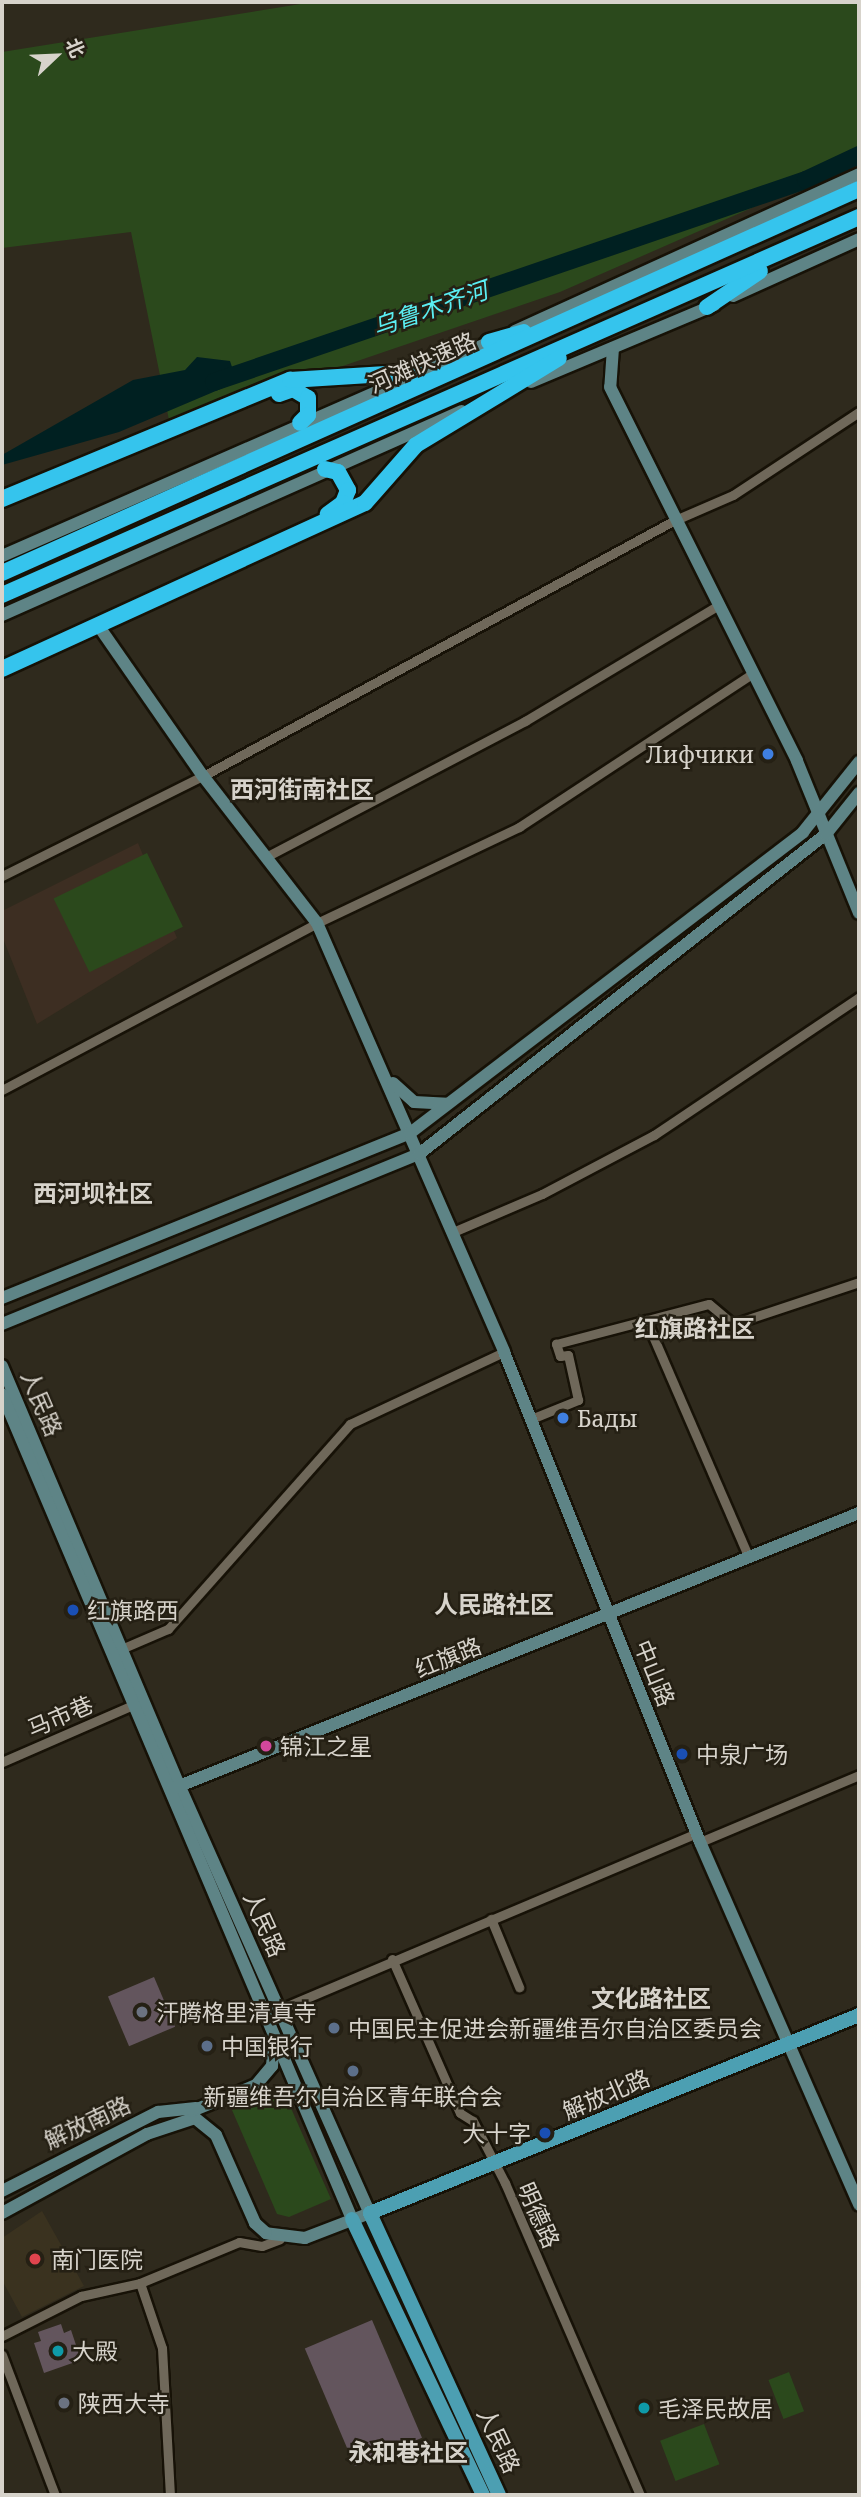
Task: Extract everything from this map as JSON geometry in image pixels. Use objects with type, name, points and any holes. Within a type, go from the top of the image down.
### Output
[{"type":"highway","name":"河滩快速路","points":[[2,573],[584,315],[859,189]]},
{"type":"highway","name":"河滩快速路","points":[[2,596],[606,328],[793,249],[859,217]]},
{"type":"highway","points":[[707,307],[793,249]]},
{"type":"highway","points":[[489,342],[584,315]]},
{"type":"highway","points":[[2,669],[365,503],[391,481],[416,445],[606,328]]},
{"type":"highway","points":[[2,499],[290,380],[418,372]]},
{"type":"highway","points":[[2,509],[287,390],[308,398],[310,410],[300,423]]},
{"type":"highway","points":[[2,663],[338,508],[347,497],[346,483],[338,472],[325,469]]},
{"type":"main road","points":[[2,556],[489,342],[859,174]]},
{"type":"main road","points":[[2,615],[325,469],[613,348],[859,239]]},
{"type":"main road","points":[[613,348],[610,387],[673,521],[752,674],[818,815],[859,913]]},
{"type":"main road","name":"中山路","points":[[100,628],[203,776],[317,923],[504,1352],[699,1837],[859,2205]]},
{"type":"main road","points":[[2,1298],[410,1133],[803,832],[859,762]]},
{"type":"main road","points":[[2,1324],[419,1154],[826,834],[859,793]]},
{"type":"main road","points":[[382,1069],[414,1102],[447,1104]]},
{"type":"main road","points":[[435,1141],[431,1177],[436,1193]]},
{"type":"main road","name":"人民路","points":[[2,1366],[121,1649],[270,2029],[352,2219],[483,2495]]},
{"type":"main road","name":"人民路","points":[[2,1394],[133,1706],[278,2010],[499,2495]]},
{"type":"main road","name":"红旗路","points":[[174,1789],[859,1513]]},
{"type":"main road","name":"解放北路","points":[[370,2213],[492,2166],[859,2015]]},
{"type":"main road","name":"解放南路","points":[[2,2213],[176,2122],[196,2108],[265,2077],[275,2054],[270,2029]]},
{"type":"main road","points":[[196,2108],[216,2135],[255,2223],[280,2239],[305,2238],[370,2213]]},
{"type":"main road","name":"解放南路","points":[[2,2191],[158,2112],[196,2108]]},
{"type":"main road","points":[[176,2122],[195,2118],[216,2135]]},
{"type":"street","points":[[2,876],[203,776],[673,521],[733,495],[859,412]]},
{"type":"street","points":[[266,857],[525,721],[717,606]]},
{"type":"street","points":[[2,1090],[317,923],[519,827],[752,674]]},
{"type":"street","points":[[453,1232],[542,1194],[654,1135],[859,997]]},
{"type":"street","points":[[531,1419],[579,1400],[568,1355],[561,1356],[556,1344],[709,1304],[733,1324],[859,1282]]},
{"type":"street","points":[[646,1320],[749,1558]]},
{"type":"street","points":[[121,1649],[168,1629],[350,1424],[504,1352]]},
{"type":"street","name":"马市巷","points":[[2,1762],[133,1706]]},
{"type":"street","points":[[278,2010],[392,1959],[859,1775]]},
{"type":"street","points":[[491,1919],[519,1987]]},
{"type":"street","name":"明德路","points":[[392,1959],[460,2113],[474,2122],[492,2166],[505,2183],[640,2495]]},
{"type":"street","points":[[2,2336],[81,2296],[140,2283],[239,2242],[262,2246],[280,2239]]},
{"type":"street","points":[[140,2283],[162,2348],[170,2495]]},
{"type":"street","points":[[2,2355],[55,2495]]},
{"type":"shaded area","points":[[138,843],[177,938],[37,1024],[2,936],[2,911]]},
{"type":"shaded area","name":"南门医院","points":[[42,2211],[84,2286],[22,2317],[2,2280],[2,2238]]},
{"type":"green space","points":[[313,2],[859,2],[859,161],[560,292],[170,425],[131,232],[2,248],[2,52]]},
{"type":"green space","points":[[147,853],[183,927],[89,972],[54,899]]},
{"type":"green space","points":[[283,2090],[331,2199],[289,2217],[277,2214],[232,2110]]},
{"type":"green space","points":[[789,2372],[804,2411],[784,2419],[768,2380]]},
{"type":"green space","points":[[704,2424],[719,2464],[676,2481],[660,2441]]},
{"type":"water","points":[[197,357],[230,361],[237,382],[119,432],[2,465],[2,455],[133,380],[185,370]]},
{"type":"building","name":"汗腾格里清真寺","points":[[154,1977],[175,2027],[129,2046],[108,1997]]},
{"type":"building","points":[[372,2320],[422,2438],[355,2466],[305,2349]]},
{"type":"building","name":"大殿","points":[[61,2324],[64,2333],[71,2330],[81,2360],[44,2373],[34,2343],[41,2341],[38,2332]]},
{"type":"waterway","name":"乌鲁木齐河","points":[[214,382],[806,180],[859,155]]},
{"type":"place","name":"Лифчики","points":[[768,754]]},
{"type":"place","name":"Бады","points":[[563,1418]]},
{"type":"place","name":"红旗路西","points":[[73,1610]]},
{"type":"place","name":"锦江之星","points":[[266,1746]]},
{"type":"place","name":"中泉广场","points":[[682,1754]]},
{"type":"place","name":"汗腾格里清真寺","points":[[142,2012]]},
{"type":"place","name":"中国民主促进会新疆维吾尔自治区委员会","points":[[334,2028]]},
{"type":"place","name":"中国银行","points":[[207,2046]]},
{"type":"place","name":"新疆维吾尔自治区青年联合会","points":[[353,2071]]},
{"type":"place","name":"大十字","points":[[545,2133]]},
{"type":"place","name":"南门医院","points":[[35,2259]]},
{"type":"place","name":"大殿","points":[[58,2351]]},
{"type":"place","name":"陕西大寺","points":[[64,2403]]},
{"type":"place","name":"毛泽民故居","points":[[644,2408]]},
{"type":"district","name":"西河街南社区","points":[[302,789]]},
{"type":"district","name":"西河坝社区","points":[[93,1193]]},
{"type":"district","name":"红旗路社区","points":[[695,1328]]},
{"type":"district","name":"人民路社区","points":[[494,1604]]},
{"type":"district","name":"文化路社区","points":[[651,1998]]},
{"type":"district","name":"永和巷社区","points":[[408,2452]]}]
